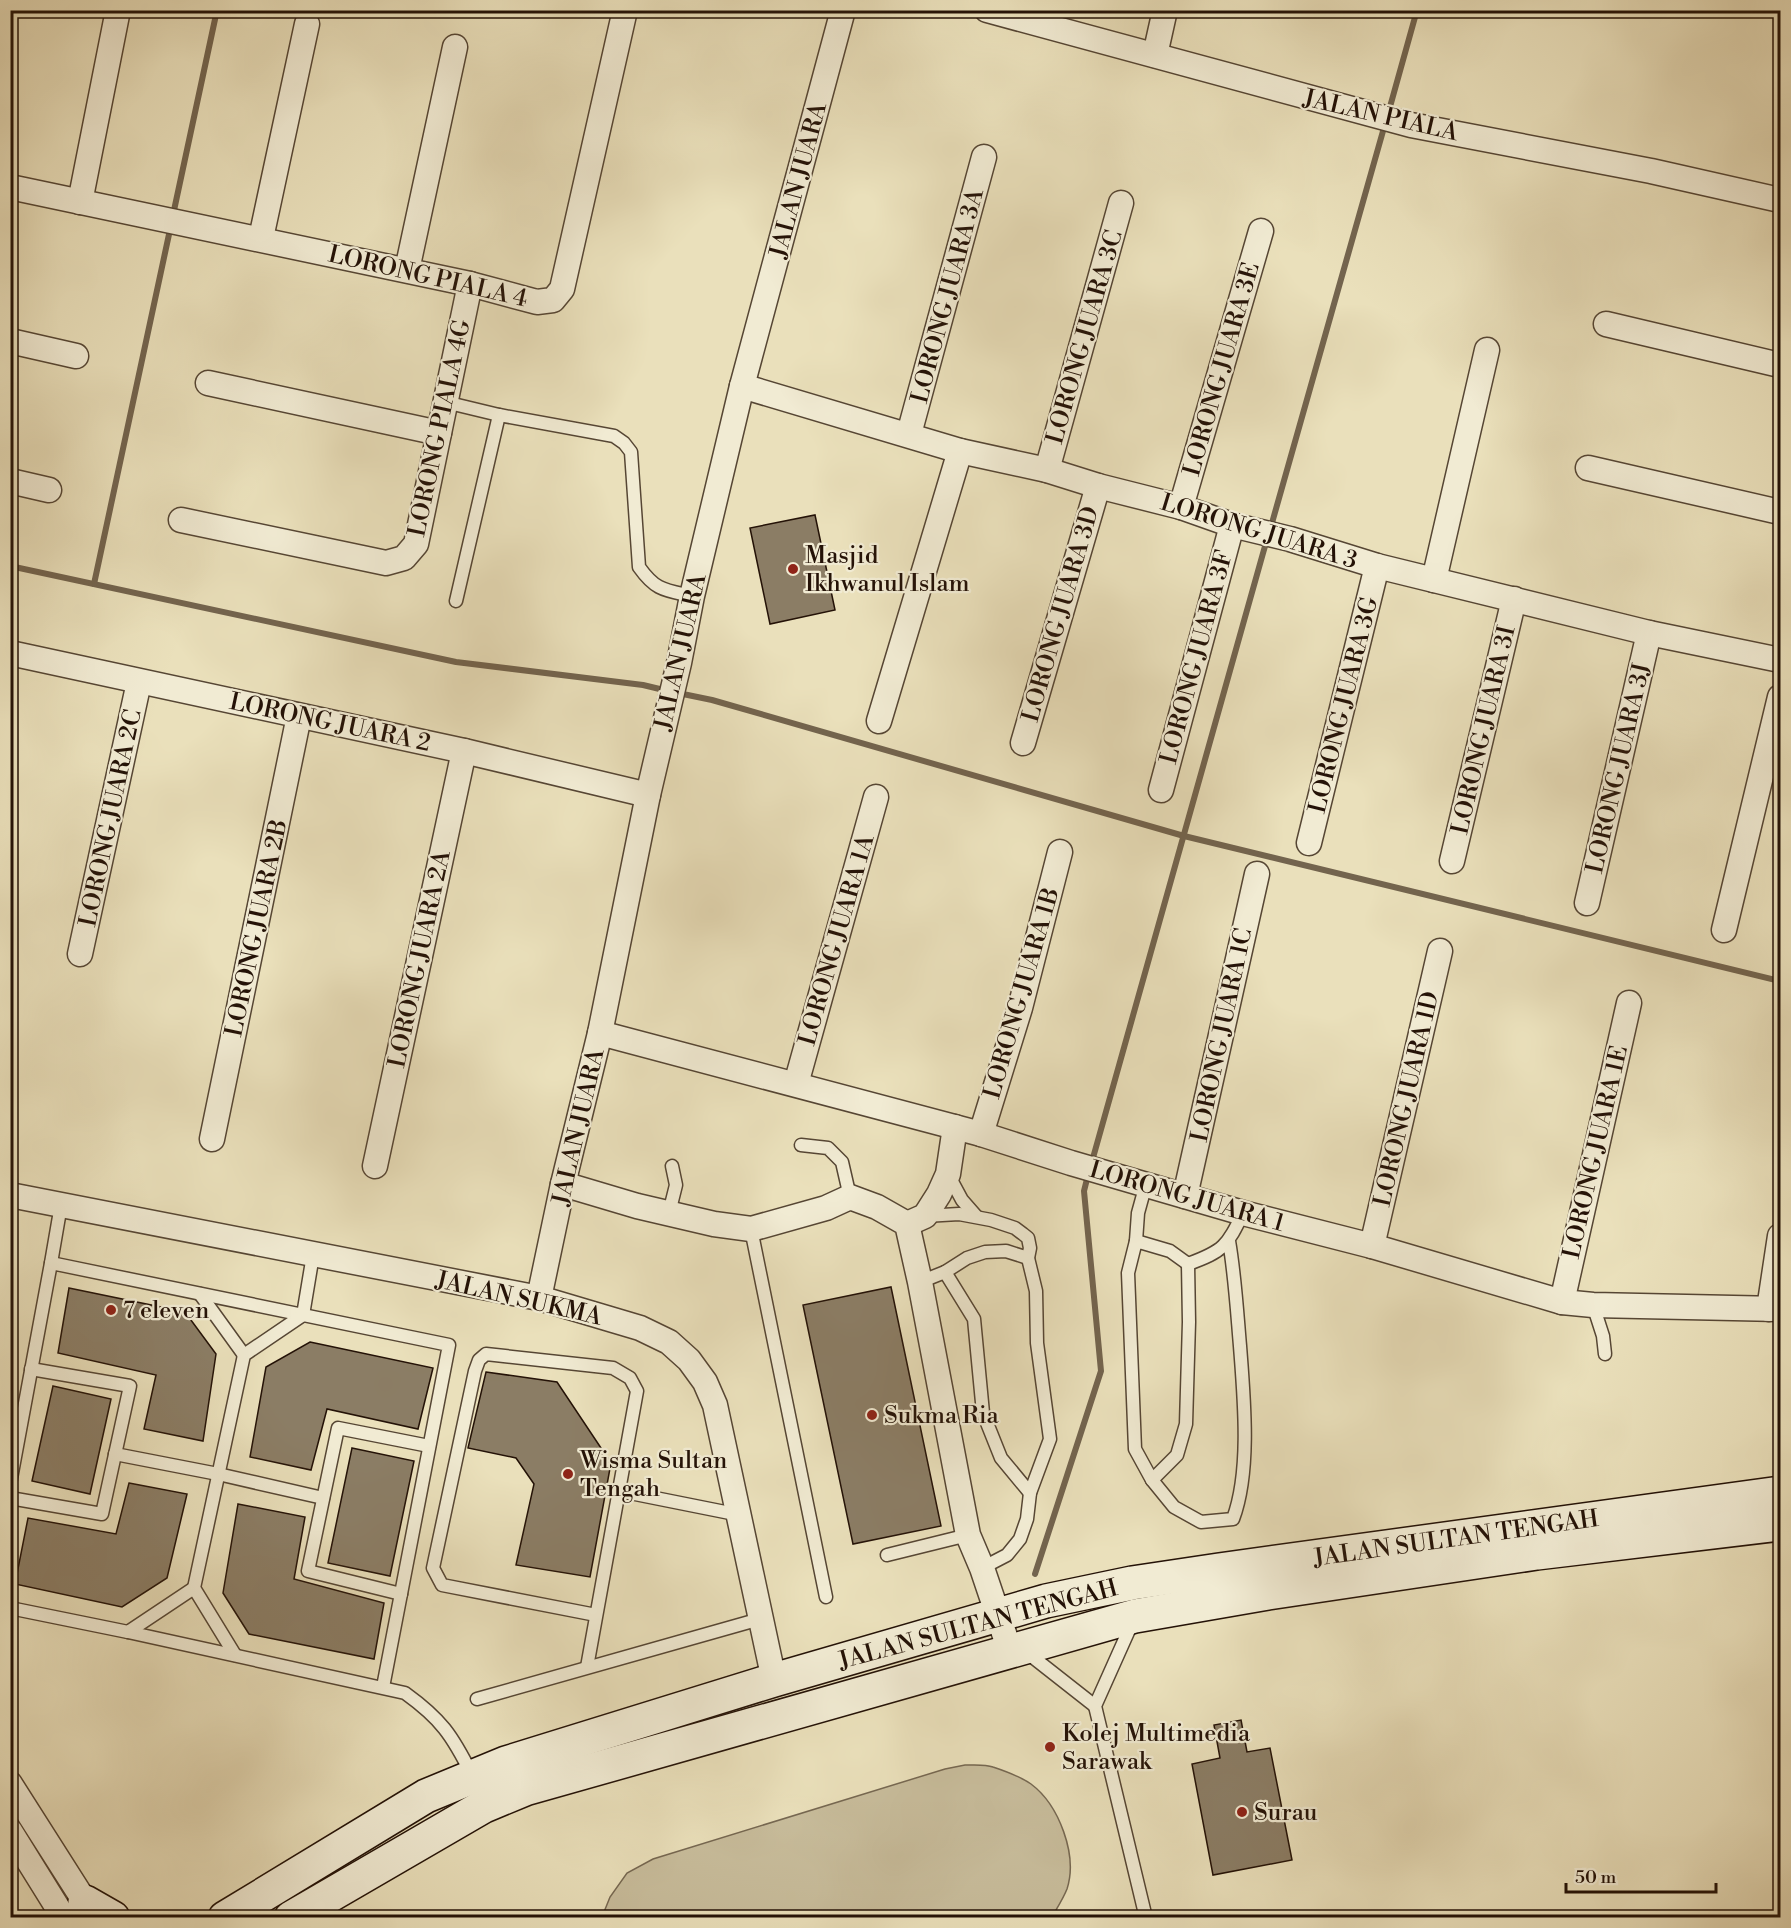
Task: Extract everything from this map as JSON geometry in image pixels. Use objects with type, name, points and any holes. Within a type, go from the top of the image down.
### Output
[{"type":"main road","name":"JALAN SULTAN TENGAH","points":[[225,1917],[426,1797],[472,1776],[542,1751],[774,1680],[1046,1601],[1132,1582],[1780,1493]]},
{"type":"main road","name":"JALAN SULTAN TENGAH","points":[[291,1917],[484,1806],[525,1789],[1135,1616],[1268,1593],[1525,1555],[1780,1524]]},
{"type":"main road","points":[[81,1912],[113,1917]]},
{"type":"street","points":[[80,202],[118,10]]},
{"type":"street","name":"LORONG PIALA 4","points":[[10,187],[261,238],[470,284],[537,302],[554,300],[562,289],[604,112],[625,10]]},
{"type":"street","name":"JALAN JUARA","points":[[539,1298],[563,1184],[600,1033],[648,795],[692,596],[742,386],[843,10]]},
{"type":"street","name":"JALAN PIALA","points":[[987,10],[1411,125],[1652,171],[1780,200]]},
{"type":"street","points":[[1155,55],[1165,10]]},
{"type":"street","points":[[261,238],[307,24]]},
{"type":"street","points":[[407,270],[454,47]]},
{"type":"street","name":"LORONG JUARA 3A","points":[[909,434],[984,158]]},
{"type":"street","name":"LORONG JUARA 3C","points":[[1047,470],[1121,203]]},
{"type":"street","name":"LORONG JUARA 3E","points":[[1181,507],[1261,231]]},
{"type":"street","name":"LORONG PIALA 4G","points":[[182,520],[386,564],[404,558],[416,544],[470,284]]},
{"type":"street","points":[[1606,324],[1780,365]]},
{"type":"street","points":[[10,341],[76,356]]},
{"type":"street","points":[[1434,580],[1487,350]]},
{"type":"street","points":[[208,383],[439,433]]},
{"type":"street","name":"LORONG JUARA 3","points":[[742,386],[960,451],[1047,470],[1098,486],[1181,507],[1377,566],[1649,633],[1780,660]]},
{"type":"street","points":[[879,721],[960,451]]},
{"type":"street","points":[[1588,468],[1780,512]]},
{"type":"street","points":[[10,482],[49,490]]},
{"type":"street","name":"LORONG JUARA 3D","points":[[1023,742],[1098,486]]},
{"type":"street","name":"LORONG JUARA 3F","points":[[1161,789],[1243,527]]},
{"type":"street","name":"LORONG JUARA 3G","points":[[1309,843],[1377,566]]},
{"type":"street","name":"LORONG JUARA 3I","points":[[1452,861],[1514,599]]},
{"type":"street","name":"LORONG JUARA 3J","points":[[1587,903],[1649,633]]},
{"type":"street","name":"LORONG JUARA 2","points":[[10,653],[464,751],[648,795]]},
{"type":"street","name":"LORONG JUARA 2C","points":[[80,954],[139,682]]},
{"type":"street","points":[[1724,930],[1780,697]]},
{"type":"street","name":"LORONG JUARA 2B","points":[[212,1139],[299,716]]},
{"type":"street","name":"LORONG JUARA 2A","points":[[375,1166],[464,751]]},
{"type":"street","name":"LORONG JUARA 1A","points":[[796,1084],[876,796]]},
{"type":"street","name":"LORONG JUARA 1B","points":[[981,1134],[1020,1008],[1060,852]]},
{"type":"street","name":"LORONG JUARA 1C","points":[[1185,1196],[1257,874]]},
{"type":"street","name":"LORONG JUARA 1D","points":[[1372,1246],[1440,951]]},
{"type":"street","name":"LORONG JUARA 1E","points":[[1562,1302],[1629,1003]]},
{"type":"street","name":"LORONG JUARA 1","points":[[600,1033],[981,1134],[1097,1171],[1244,1213],[1372,1246],[1562,1302],[1593,1305],[1775,1309]]},
{"type":"street","points":[[955,1127],[948,1173],[916,1220],[920,1282],[968,1535],[998,1616],[1016,1649]]},
{"type":"street","points":[[563,1184],[669,1214],[751,1229],[826,1208],[850,1197],[916,1220]]},
{"type":"street","name":"JALAN SUKMA","points":[[10,1195],[539,1298],[640,1329],[669,1342],[689,1359],[705,1382],[715,1405],[774,1680]]},
{"type":"street","points":[[1775,1309],[1780,1236]]},
{"type":"street","points":[[10,1784],[81,1912]]},
{"type":"street","points":[[10,1831],[81,1912]]},
{"type":"lane","points":[[445,402],[499,415],[615,436],[624,443],[631,452],[639,567],[657,588],[692,596]]},
{"type":"lane","points":[[456,601],[499,415]]},
{"type":"lane","points":[[801,1145],[828,1148],[842,1162],[850,1197]]},
{"type":"lane","points":[[669,1214],[676,1185],[672,1166]]},
{"type":"lane","points":[[948,1173],[962,1200],[976,1216]]},
{"type":"lane","points":[[1146,1184],[1138,1213],[1136,1241],[1128,1273],[1135,1449],[1152,1480],[1174,1507],[1201,1522],[1233,1519],[1238,1505],[1245,1413],[1234,1273],[1229,1241]]},
{"type":"lane","points":[[10,1484],[61,1205]]},
{"type":"lane","points":[[1188,1264],[1211,1255],[1229,1241],[1244,1213]]},
{"type":"lane","points":[[916,1220],[959,1214],[976,1216],[1015,1228],[1028,1238],[1030,1248],[1028,1258],[1036,1291],[1037,1342],[1050,1439],[1030,1493],[1027,1519],[1020,1539],[1007,1556],[982,1568]]},
{"type":"lane","points":[[751,1229],[826,1597]]},
{"type":"lane","points":[[1136,1241],[1170,1251],[1188,1264]]},
{"type":"lane","points":[[920,1282],[945,1272],[967,1258],[985,1252],[1006,1251],[1028,1258]]},
{"type":"lane","points":[[236,1655],[194,1588],[244,1355],[303,1316],[313,1255]]},
{"type":"lane","points":[[51,1263],[449,1345],[383,1687]]},
{"type":"lane","points":[[1152,1480],[1177,1455],[1186,1424],[1188,1264]]},
{"type":"lane","points":[[945,1272],[974,1319],[983,1413],[1000,1458],[1030,1493]]},
{"type":"lane","points":[[200,1294],[244,1355]]},
{"type":"lane","points":[[1593,1305],[1603,1336],[1605,1354]]},
{"type":"lane","points":[[587,1667],[637,1391],[630,1378],[613,1368],[486,1354],[479,1360],[475,1371],[433,1568],[442,1586],[596,1615]]},
{"type":"lane","points":[[10,1498],[102,1514],[129,1386],[32,1369]]},
{"type":"lane","points":[[401,1594],[308,1571],[338,1428],[429,1446]]},
{"type":"lane","points":[[115,1454],[323,1498]]},
{"type":"lane","points":[[620,1491],[740,1515]]},
{"type":"lane","points":[[887,1555],[968,1535]]},
{"type":"lane","points":[[128,1632],[194,1588]]},
{"type":"lane","points":[[10,1608],[405,1693],[426,1708],[446,1728],[472,1776]]},
{"type":"lane","points":[[1135,1616],[1095,1706],[1146,1917]]},
{"type":"lane","points":[[477,1699],[760,1619]]},
{"type":"lane","points":[[1016,1649],[1095,1706]]},
{"type":"shaded area","points":[[965,1765],[990,1766],[1027,1781],[1041,1793],[1058,1817],[1068,1846],[1070,1876],[1067,1889],[1052,1917],[602,1917],[610,1897],[627,1873],[653,1859],[945,1769]]},
{"type":"building","name":"Masjid Ikhwanul Islam","points":[[815,515],[835,610],[770,624],[750,528]]},
{"type":"building","name":"Sukma Ria","points":[[891,1287],[941,1526],[853,1544],[803,1305]]},
{"type":"building","points":[[69,1288],[185,1312],[216,1354],[203,1441],[144,1429],[156,1375],[58,1353]]},
{"type":"building","points":[[310,1342],[433,1368],[418,1429],[327,1409],[311,1470],[250,1457],[266,1367]]},
{"type":"building","name":"Wisma Sultan Tengah","points":[[486,1372],[557,1382],[611,1463],[590,1577],[516,1565],[534,1484],[516,1458],[468,1448]]},
{"type":"building","points":[[53,1386],[111,1399],[90,1494],[32,1481]]},
{"type":"building","points":[[352,1448],[414,1461],[390,1576],[328,1563]]},
{"type":"building","points":[[129,1483],[187,1494],[167,1578],[122,1607],[15,1584],[28,1518],[116,1534]]},
{"type":"building","points":[[238,1504],[305,1517],[294,1579],[384,1603],[374,1659],[249,1634],[223,1593]]},
{"type":"building","name":"Surau","points":[[1241,1720],[1247,1752],[1270,1748],[1292,1860],[1213,1875],[1192,1764],[1220,1758],[1214,1725]]},
{"type":"waterway","points":[[173,215],[217,10]]},
{"type":"waterway","points":[[1388,114],[1417,10]]},
{"type":"waterway","points":[[1270,530],[1385,124]]},
{"type":"waterway","points":[[94,584],[171,225]]},
{"type":"waterway","points":[[1091,1165],[1267,539]]},
{"type":"waterway","points":[[10,566],[456,662],[643,685],[668,691]]},
{"type":"waterway","points":[[678,693],[712,700],[1184,836],[1780,981]]},
{"type":"waterway","points":[[1035,1574],[1101,1371],[1084,1191],[1088,1175]]},
{"type":"place","name":"Masjid Ikhwanul Islam","points":[[793,569]]},
{"type":"place","name":"7 eleven","points":[[111,1310]]},
{"type":"place","name":"Sukma Ria","points":[[872,1415]]},
{"type":"place","name":"Wisma Sultan Tengah","points":[[568,1474]]},
{"type":"place","name":"Kolej Multimedia Sarawak","points":[[1050,1747]]},
{"type":"place","name":"Surau","points":[[1242,1812]]}]
